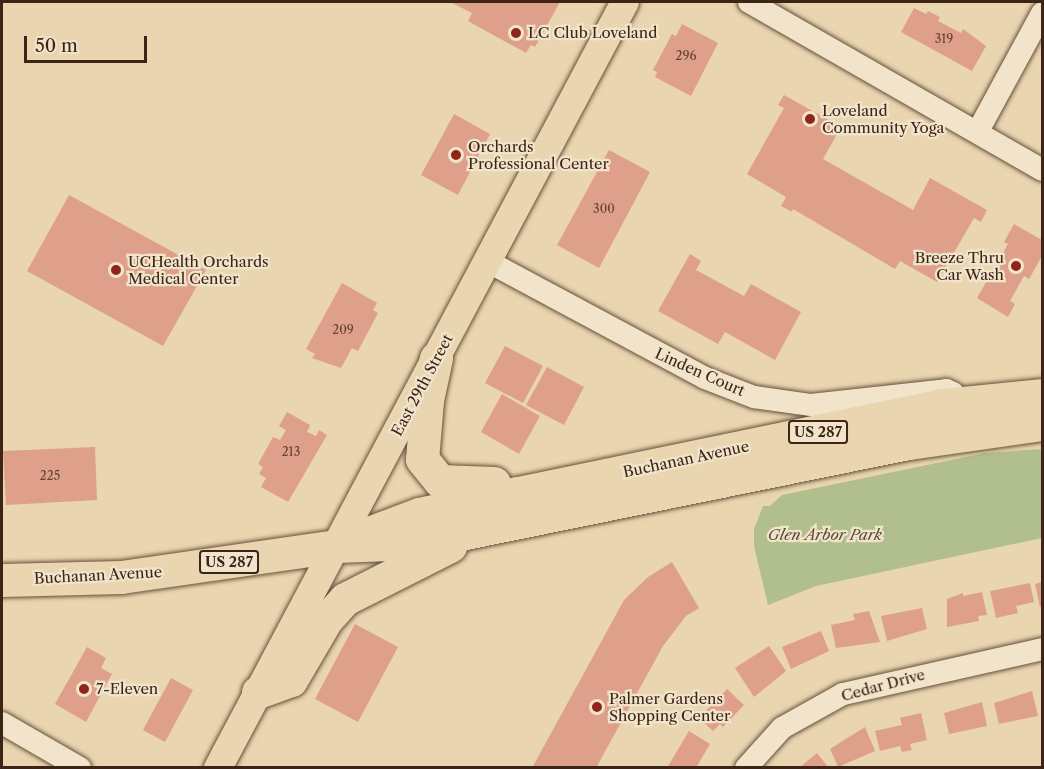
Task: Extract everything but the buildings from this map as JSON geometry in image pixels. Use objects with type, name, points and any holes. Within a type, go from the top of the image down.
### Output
[{"type":"highway","points":[[436,358],[427,400],[422,459],[440,482],[450,484],[594,479]]},
{"type":"highway","name":"Buchanan Avenue","points":[[336,546],[419,514],[968,400],[1042,395]]},
{"type":"highway","name":"Buchanan Avenue","points":[[2,580],[121,577],[336,546],[416,543],[466,535],[908,443],[1042,424]]},
{"type":"highway","points":[[258,692],[291,680],[327,620],[345,599],[378,579],[432,559],[466,535]]},
{"type":"main road","name":"East 29th Street","points":[[218,768],[625,2]]},
{"type":"street","points":[[749,2],[978,131],[1042,170]]},
{"type":"street","points":[[978,131],[1042,13]]},
{"type":"street","name":"Linden Court","points":[[487,261],[705,378],[754,397],[811,405],[946,390],[968,400]]},
{"type":"street","name":"Cedar Drive","points":[[746,768],[782,728],[843,694],[1042,649]]},
{"type":"street","points":[[2,723],[80,768]]},
{"type":"green space","name":"Glen Arbor Park","points":[[1042,449],[1042,538],[816,586],[768,605],[754,546],[754,529],[763,506],[770,506],[782,495],[985,453]]},
{"type":"place","name":"LC Club Loveland","points":[[516,33]]},
{"type":"place","name":"Loveland Community Yoga","points":[[810,119]]},
{"type":"place","name":"Orchards Professional Center","points":[[456,155]]},
{"type":"place","name":"Breeze Thru Car Wash","points":[[1016,266]]},
{"type":"place","name":"UCHealth Orchards Medical Center","points":[[116,270]]},
{"type":"place","name":"7-Eleven","points":[[84,689]]},
{"type":"place","name":"Palmer Gardens Shopping Center","points":[[597,707]]}]
